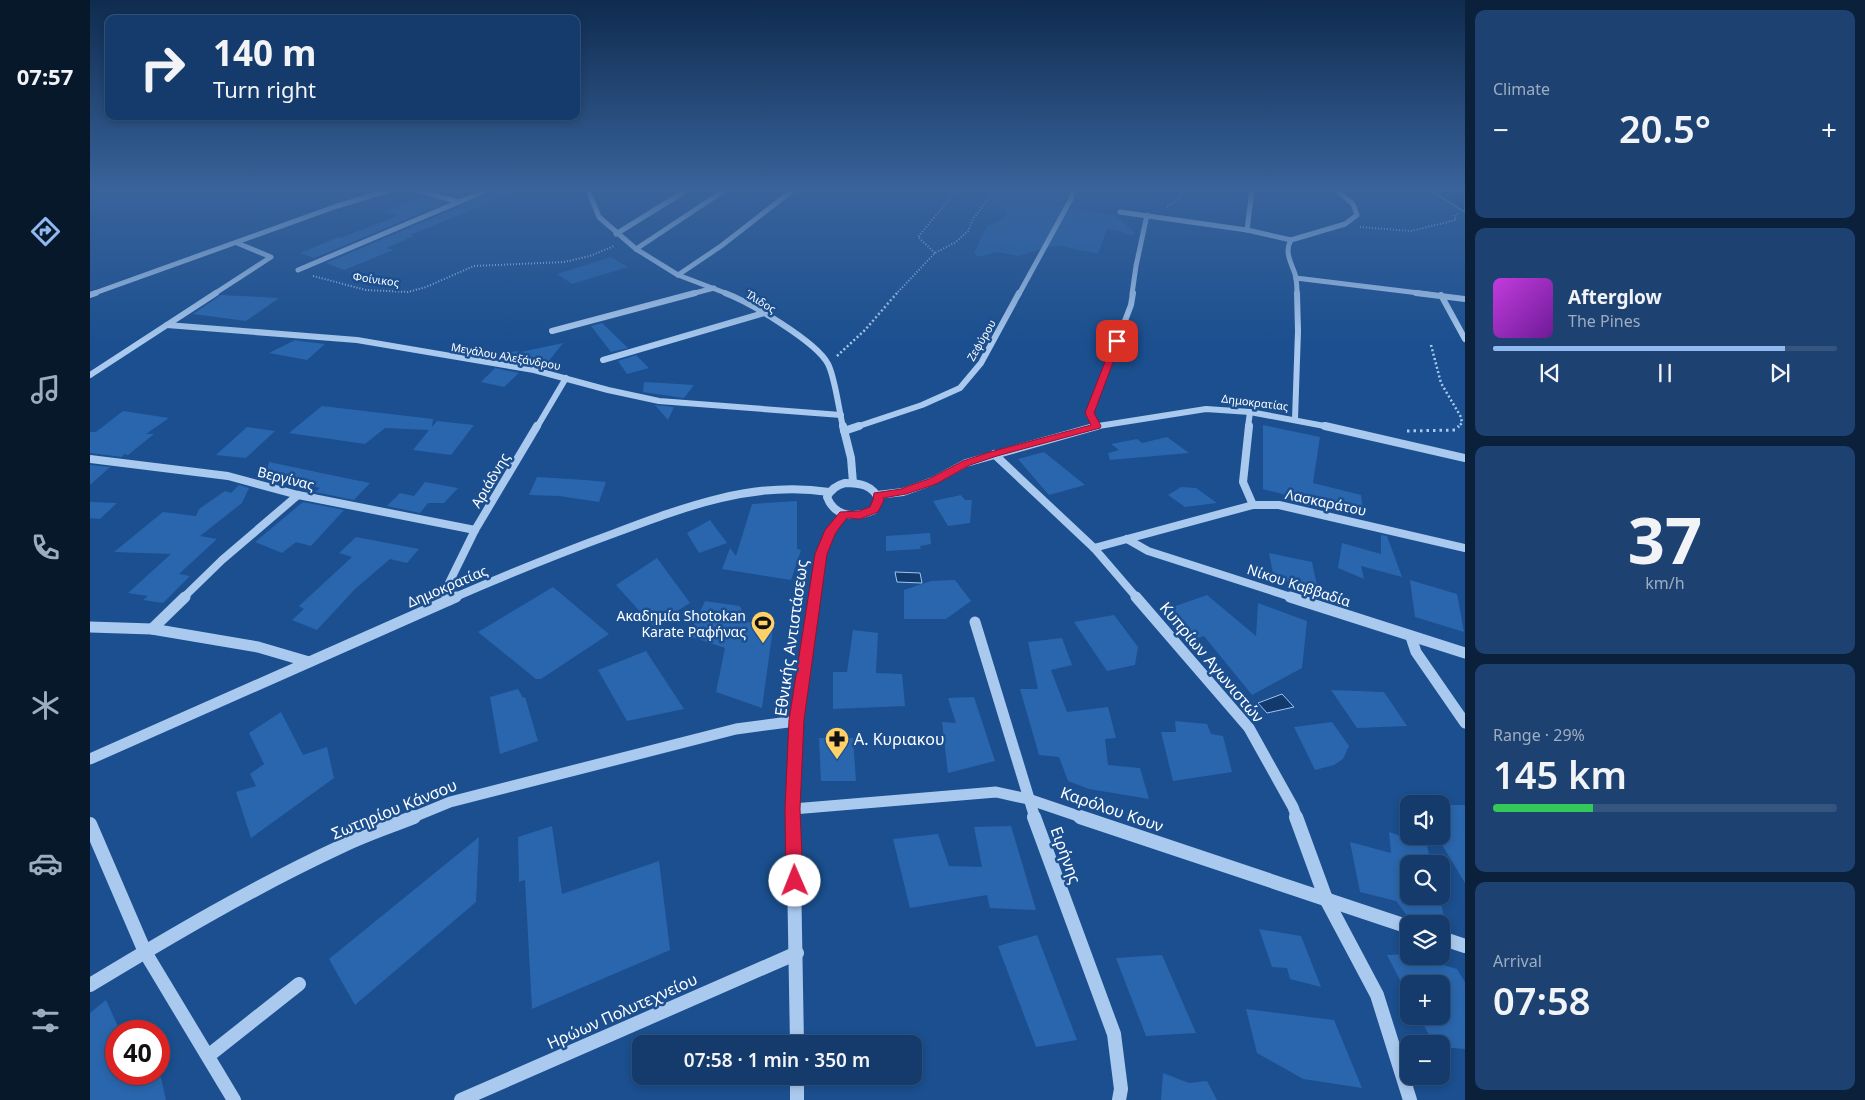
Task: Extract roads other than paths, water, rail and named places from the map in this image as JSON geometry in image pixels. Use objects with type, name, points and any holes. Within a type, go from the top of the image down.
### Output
[{"type":"street","points":[[90,295],[242,241]]},
{"type":"street","points":[[298,270],[365,241]]},
{"type":"street","name":"Ίλιδος","points":[[624,241],[678,275],[741,299],[815,348],[828,364],[851,458],[853,482]]},
{"type":"street","points":[[636,250],[649,241]]},
{"type":"street","points":[[678,275],[727,241]]},
{"type":"street","name":"Ζεφύρου","points":[[844,431],[922,405],[960,388],[981,363],[1048,241]]},
{"type":"street","points":[[1096,426],[1090,413],[1131,305],[1141,241]]},
{"type":"street","name":"Δημοκρατίας","points":[[878,495],[903,492],[933,481],[966,463],[1096,426],[1206,409],[1250,412],[1295,419],[1296,278],[1288,255],[1288,246],[1290,241]]},
{"type":"street","points":[[90,375],[271,257],[237,243]]},
{"type":"street","points":[[1296,278],[1465,299]]},
{"type":"street","points":[[552,331],[714,288]]},
{"type":"street","points":[[1441,295],[1465,339]]},
{"type":"street","points":[[603,360],[764,314]]},
{"type":"street","name":"Μεγάλου Αλεξάνδρου","points":[[167,326],[357,340],[421,352],[482,360],[660,401],[841,415]]},
{"type":"street","name":"Αριάδνης","points":[[448,600],[446,594],[447,587],[475,530],[566,378]]},
{"type":"street","points":[[1250,412],[1243,482],[1253,505]]},
{"type":"street","points":[[1295,419],[1465,458]]},
{"type":"street","name":"Κυπρίων Αγωνιστών","points":[[994,454],[1094,548],[1249,728],[1293,808],[1326,899],[1376,995],[1410,1100]]},
{"type":"street","name":"Βεργίνας","points":[[90,460],[228,476],[298,495],[475,530]]},
{"type":"street","points":[[853,482],[868,486],[878,495],[879,500],[874,510],[860,515],[844,514],[832,507],[828,502],[829,492],[838,485],[853,482]]},
{"type":"street","name":"Δημοκρατίας","points":[[90,759],[448,600],[594,540],[705,503],[755,492],[782,488],[814,488],[829,492]]},
{"type":"street","points":[[152,629],[222,560],[298,495]]},
{"type":"street","name":"Λασκαράτου","points":[[1094,548],[1253,505],[1280,505],[1465,548]]},
{"type":"street","name":"Εθνικής Αντιστάσεως","points":[[797,1035],[793,809],[796,720],[821,554],[831,530],[844,514]]},
{"type":"street","name":"Νίκου Καββαδία","points":[[1127,539],[1148,551],[1465,653]]},
{"type":"street","name":"Ειρήνης","points":[[975,622],[1028,799],[1114,1034],[1121,1089],[1119,1100]]},
{"type":"street","points":[[90,627],[152,629],[258,648],[309,662]]},
{"type":"street","points":[[1411,636],[1416,652],[1465,724]]},
{"type":"street","name":"Σωτηρίου Κάνσου","points":[[90,985],[145,952],[289,872],[341,846],[450,802],[736,729],[796,720]]},
{"type":"street","name":"Καρόλου Κουν","points":[[793,809],[996,792],[1028,799],[1400,924]]},
{"type":"street","points":[[90,824],[145,952],[234,1100]]},
{"type":"street","points":[[1450,941],[1465,946]]},
{"type":"street","name":"Ηρώων Πολυτεχνείου","points":[[461,1100],[797,953]]},
{"type":"street","points":[[208,1056],[299,984]]},
{"type":"street","points":[[797,1085],[797,1100]]},
{"type":"place","name":"Ακαδημία Shotokan Karate Ραφήνας","points":[[763,644]]},
{"type":"place","name":"Α. Κυριακου","points":[[837,760]]}]
